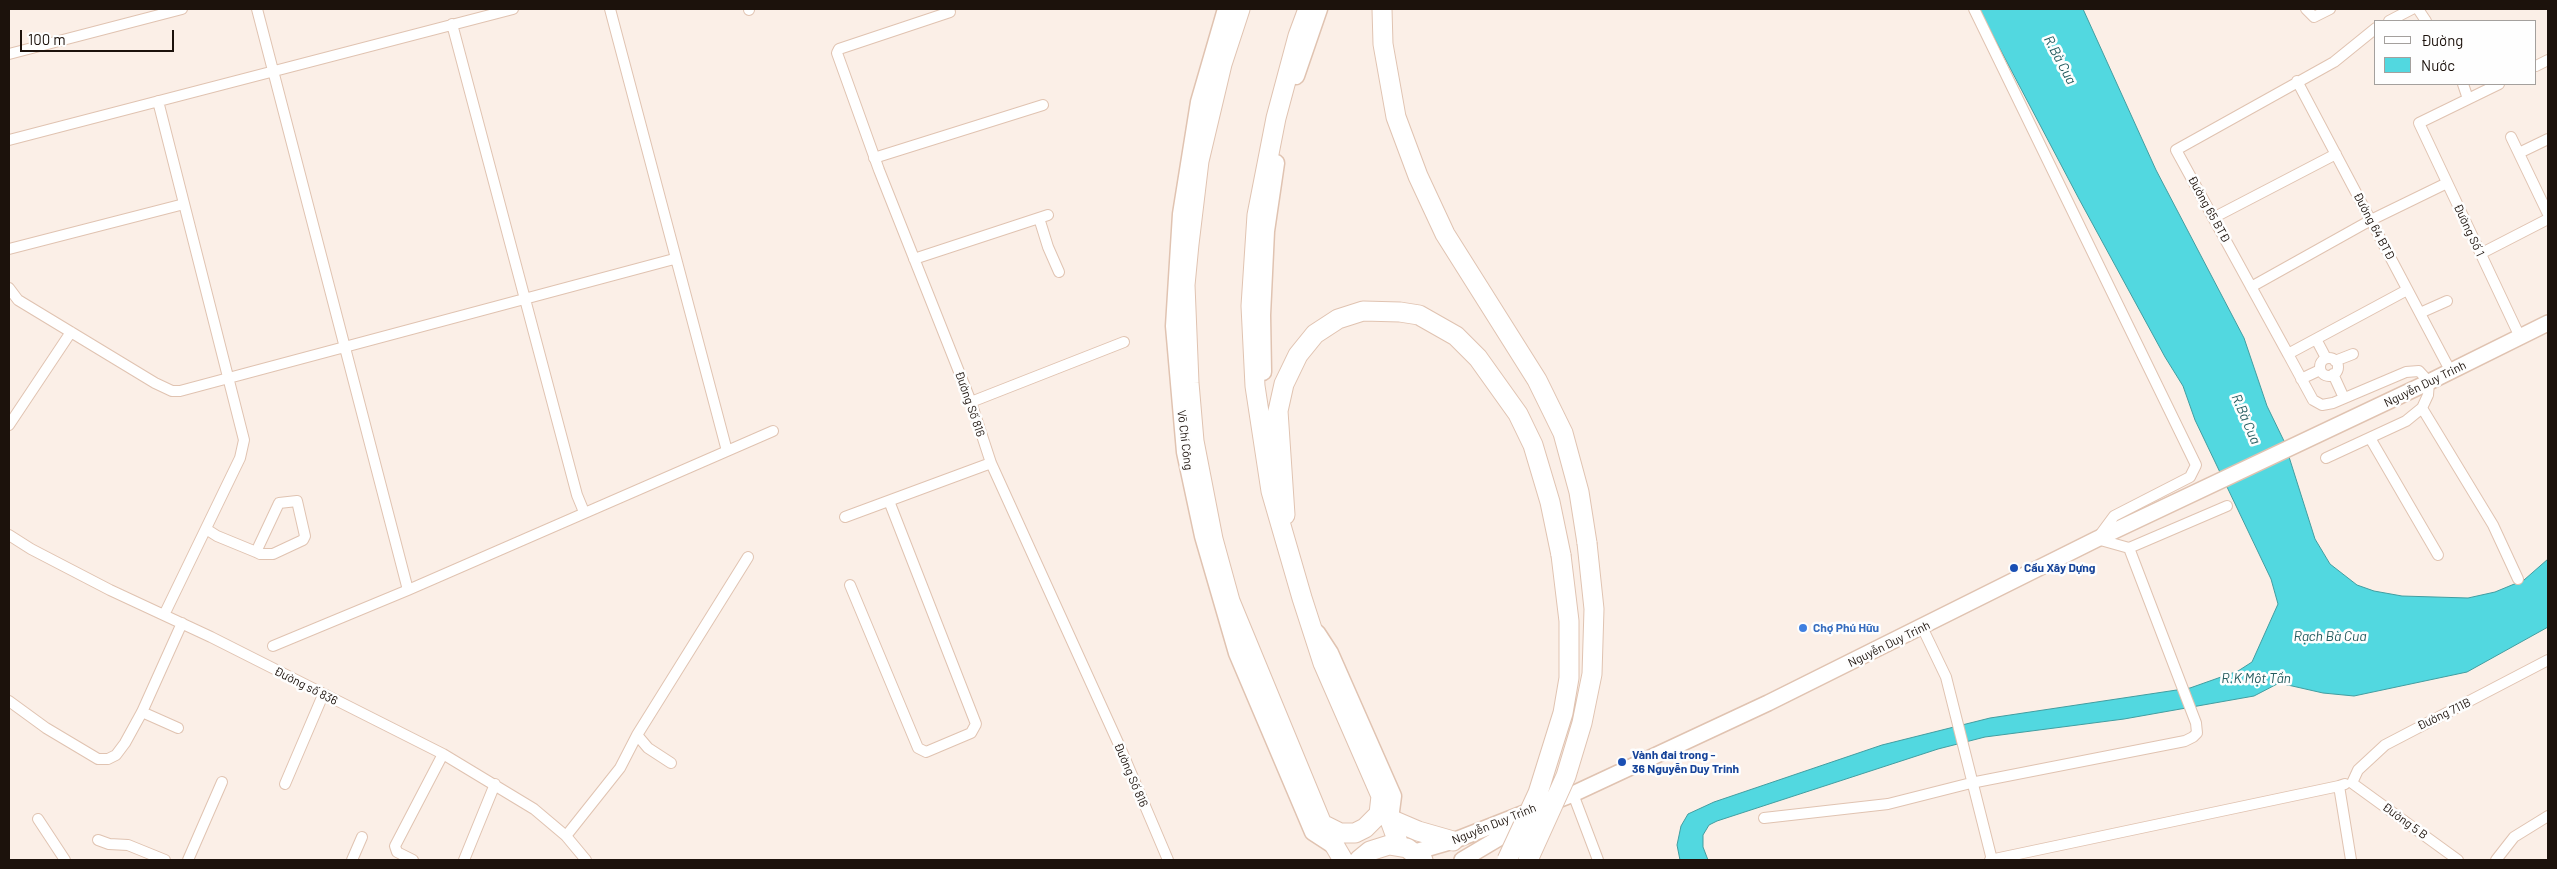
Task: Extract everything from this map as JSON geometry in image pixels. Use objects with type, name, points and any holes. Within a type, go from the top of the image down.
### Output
[{"type":"highway","name":"Võ Chí Công","points":[[1240,9],[1216,62],[1199,161],[1186,285],[1189,383],[1194,441],[1215,564],[1322,824],[1338,852]]},
{"type":"highway","points":[[1308,9],[1298,36],[1274,128],[1257,215],[1251,306],[1255,386],[1267,471],[1323,663],[1390,819],[1412,853]]},
{"type":"highway","points":[[1382,9],[1383,44],[1396,117],[1418,176],[1445,234],[1537,380],[1563,433],[1579,492],[1594,609],[1592,674],[1584,715],[1566,776],[1528,860]]},
{"type":"highway","points":[[1283,531],[1286,502],[1279,445],[1278,411],[1284,384],[1298,355],[1315,334],[1338,319],[1363,311],[1400,312],[1419,315],[1456,336],[1478,358],[1518,414],[1533,445],[1550,502],[1561,555],[1569,621],[1568,678],[1563,713],[1538,794],[1507,860]]},
{"type":"highway","points":[[1322,824],[1340,833],[1355,833],[1365,828],[1379,814],[1381,796]]},
{"type":"highway","points":[[1338,852],[1348,845],[1366,840],[1381,830],[1390,819]]},
{"type":"highway","points":[[1390,819],[1418,831],[1453,841]]},
{"type":"highway","points":[[1359,860],[1379,846],[1412,853]]},
{"type":"main road","name":"Võ Chí Công","points":[[1216,62],[1226,9]]},
{"type":"main road","points":[[1283,531],[1263,379],[1262,315],[1266,232],[1280,136],[1300,64],[1319,9]]},
{"type":"main road","name":"Nguyễn Duy Trinh","points":[[1412,853],[1453,841],[1573,794],[1768,703],[2097,538],[2451,372],[2548,323]]},
{"type":"main road","name":"Võ Chí Công","points":[[1215,564],[1237,653],[1313,832],[1338,852]]},
{"type":"main road","points":[[1314,628],[1330,653],[1393,796],[1390,819]]},
{"type":"main road","name":"Nguyễn Duy Trinh","points":[[1462,860],[1573,794]]},
{"type":"street","points":[[9,54],[182,9]]},
{"type":"street","points":[[257,9],[408,590]]},
{"type":"street","points":[[9,140],[512,9]]},
{"type":"street","points":[[610,9],[674,259],[727,451]]},
{"type":"street","points":[[1974,9],[2196,465],[2190,477],[2114,516],[2097,538],[2129,548],[2227,506]]},
{"type":"street","points":[[2306,9],[2314,16],[2330,9]]},
{"type":"street","points":[[2391,20],[2412,9]]},
{"type":"street","points":[[2418,9],[2425,20]]},
{"type":"street","name":"Đường Số 816","points":[[950,12],[837,50],[874,158],[971,402],[991,463],[1120,748],[1168,860]]},
{"type":"street","points":[[452,24],[577,495],[584,512]]},
{"type":"street","name":"Đường 65 BTĐ","points":[[2344,398],[2322,405],[2314,400],[2176,150],[2334,62],[2374,30]]},
{"type":"street","name":"Đường 64 BTĐ","points":[[2297,81],[2451,372]]},
{"type":"street","points":[[2463,85],[2468,99],[2497,85]]},
{"type":"street","name":"Đường Số 1","points":[[2468,99],[2419,123],[2520,337]]},
{"type":"street","points":[[158,101],[244,440],[240,458],[164,615]]},
{"type":"street","points":[[874,158],[1043,105]]},
{"type":"street","points":[[2511,136],[2548,214]]},
{"type":"street","points":[[2519,153],[2548,139]]},
{"type":"street","points":[[2214,218],[2336,154]]},
{"type":"street","points":[[2251,287],[2371,220],[2447,183]]},
{"type":"street","points":[[9,249],[184,204]]},
{"type":"street","points":[[914,259],[1044,217],[1048,248],[1059,272]]},
{"type":"street","points":[[2480,254],[2548,219]]},
{"type":"street","points":[[9,288],[18,300],[155,383],[172,391],[229,379],[674,259]]},
{"type":"street","points":[[2288,354],[2408,290]]},
{"type":"street","points":[[2420,314],[2447,301]]},
{"type":"street","points":[[9,425],[71,332]]},
{"type":"street","points":[[2316,340],[2330,360],[2338,366],[2333,374]]},
{"type":"street","points":[[971,402],[1124,342]]},
{"type":"street","points":[[2320,370],[2322,361],[2354,354]]},
{"type":"street","points":[[2302,379],[2320,370]]},
{"type":"street","points":[[2320,370],[2323,374],[2333,374]]},
{"type":"street","points":[[2326,458],[2406,421],[2422,408],[2428,395],[2429,382],[2419,371],[2406,372],[2344,398],[2333,374]]},
{"type":"street","points":[[2422,408],[2493,525],[2518,579]]},
{"type":"street","points":[[273,646],[408,590],[773,431]]},
{"type":"street","points":[[2370,438],[2438,555]]},
{"type":"street","points":[[845,517],[991,463]]},
{"type":"street","points":[[206,529],[256,552],[268,555],[303,540],[305,531],[297,501],[279,503],[256,552]]},
{"type":"street","points":[[850,585],[918,748],[926,752],[971,733],[976,724],[889,501]]},
{"type":"street","name":"Đường số 836","points":[[9,535],[48,558],[443,754],[534,809],[566,836],[586,860]]},
{"type":"street","points":[[1764,818],[1888,804],[1971,783],[2185,742],[2197,733],[2196,722],[2129,548]]},
{"type":"street","points":[[566,836],[620,768],[637,735],[748,557]]},
{"type":"street","points":[[9,701],[46,728],[98,759],[108,759],[116,754],[142,712],[182,623]]},
{"type":"street","points":[[1922,627],[1946,677],[1991,860],[2352,782]]},
{"type":"street","name":"Đường 711B","points":[[2352,782],[2358,770],[2385,745],[2548,660]]},
{"type":"street","points":[[285,784],[323,695]]},
{"type":"street","points":[[142,712],[178,728]]},
{"type":"street","points":[[637,735],[648,748],[671,763]]},
{"type":"street","points":[[414,860],[397,852],[395,846],[443,754]]},
{"type":"street","points":[[188,860],[222,782]]},
{"type":"street","name":"Đường 5 B","points":[[2352,782],[2458,860]]},
{"type":"street","points":[[464,860],[495,784]]},
{"type":"street","points":[[2339,786],[2352,860]]},
{"type":"street","points":[[1573,794],[1598,860]]},
{"type":"street","points":[[2496,860],[2514,837],[2548,816]]},
{"type":"street","points":[[38,819],[65,860]]},
{"type":"street","points":[[1520,826],[1533,860]]},
{"type":"street","points":[[352,860],[362,837]]},
{"type":"street","points":[[98,840],[109,844],[128,845],[165,860]]},
{"type":"water","name":"Rạch Bà Cua","points":[[1979,9],[2083,9],[2156,170],[2244,338],[2267,406],[2284,441],[2315,539],[2330,564],[2357,585],[2374,591],[2402,596],[2468,598],[2495,592],[2524,580],[2548,559],[2548,627],[2467,672],[2354,696],[2323,693],[2279,683],[2254,696],[2124,719],[1985,737],[1938,749],[1717,821],[1709,825],[1703,835],[1703,847],[1708,860],[1680,860],[1677,845],[1681,826],[1688,814],[1714,802],[1882,745],[1990,718],[2190,688],[2238,671],[2252,662],[2278,604],[2271,579],[2195,420],[2183,386],[2165,357],[2079,199]]},
{"type":"place","name":"Cầu Xây Dựng","points":[[2014,568]]},
{"type":"place","name":"Chợ Phú Hữu","points":[[1803,628]]},
{"type":"place","name":"Vành đai trong - 36 Nguyễn Duy Trinh","points":[[1622,762]]},
{"type":"water label","name":"R.Bà Cua","points":[[2060,60]]},
{"type":"water label","name":"R.Bà Cua","points":[[2246,419]]},
{"type":"water label","name":"R.K Một Tần","points":[[2256,678]]}]
